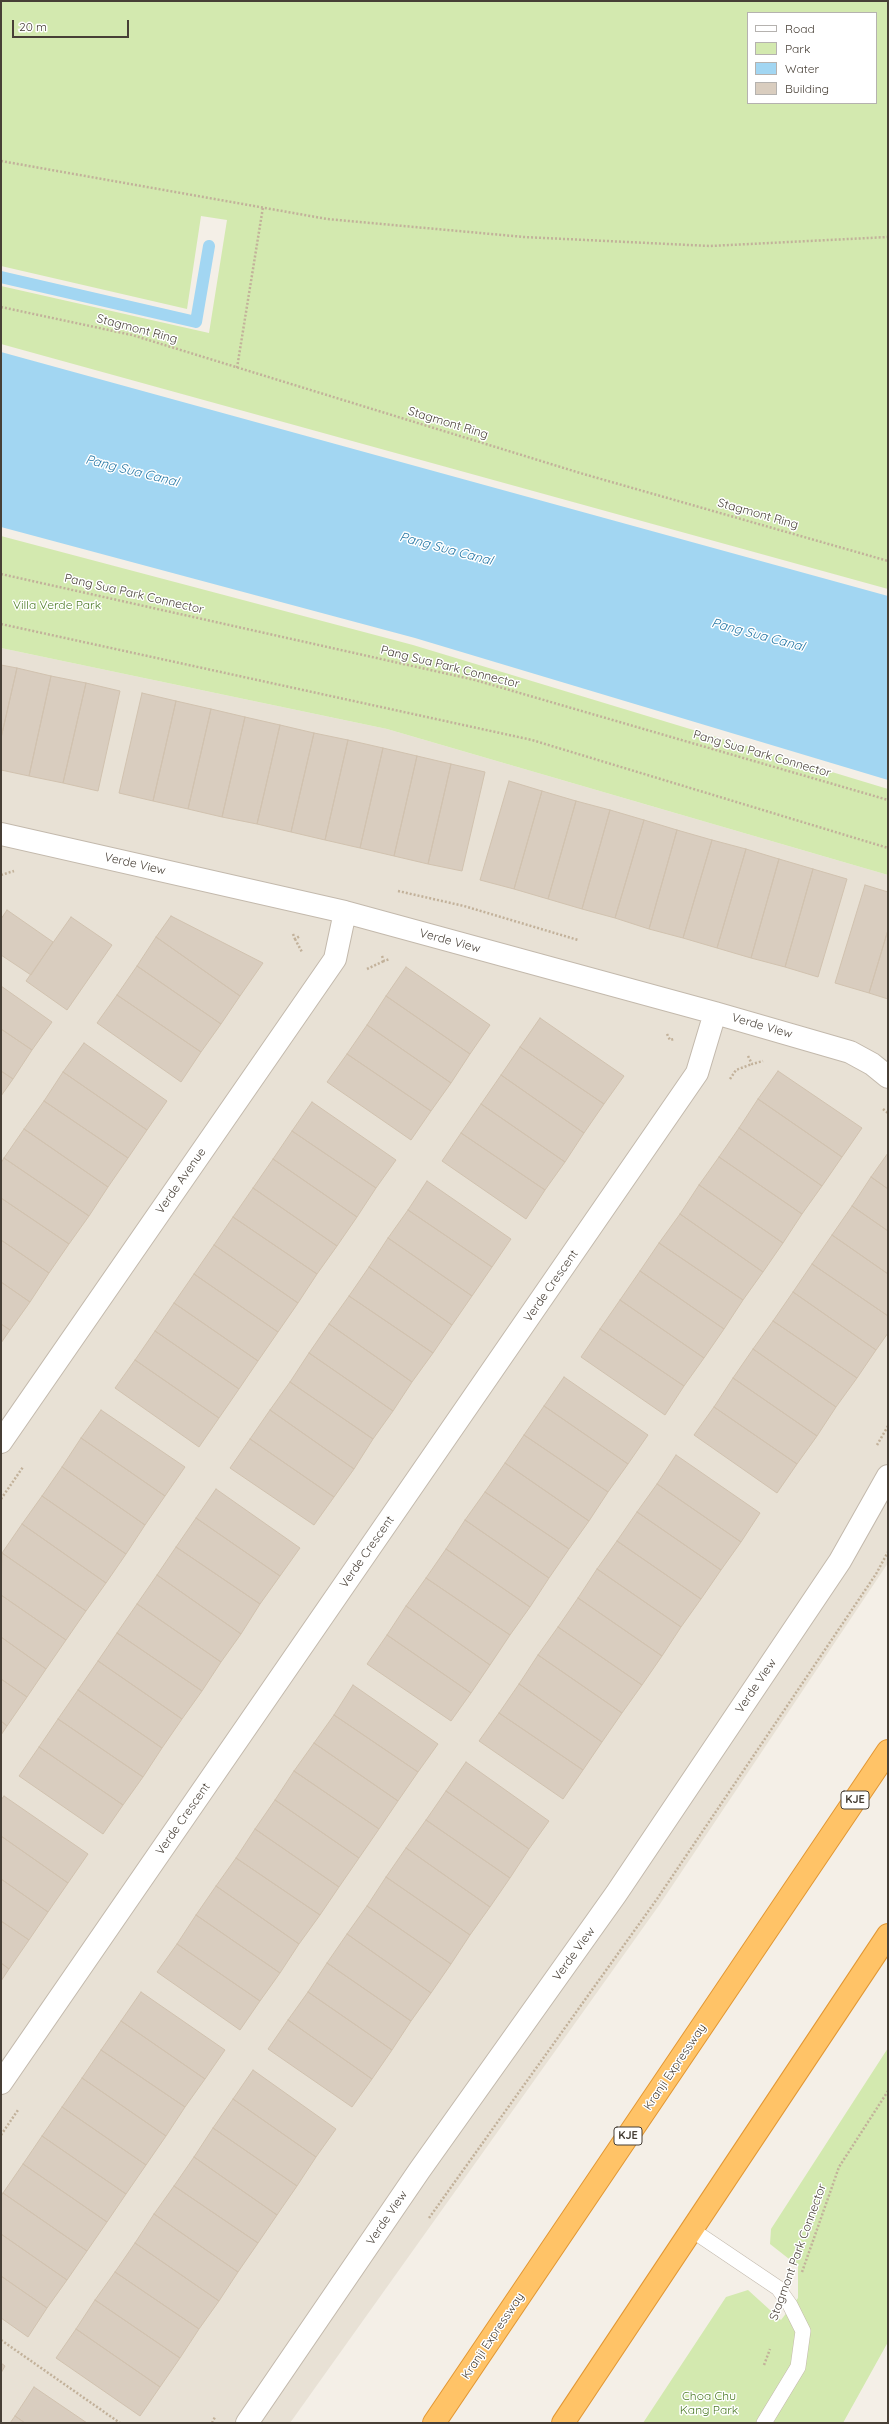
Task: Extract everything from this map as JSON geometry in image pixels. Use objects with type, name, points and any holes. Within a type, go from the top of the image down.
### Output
[{"type":"highway","name":"Kranji Expressway","points":[[434,2423],[888,1751]]},
{"type":"highway","points":[[563,2423],[888,1935]]},
{"type":"street","name":"Verde View","points":[[1,834],[344,912],[715,1013],[850,1052],[872,1064],[888,1077]]},
{"type":"street","name":"Verde Avenue","points":[[1,1442],[335,959],[344,912]]},
{"type":"street","name":"Verde Crescent","points":[[1,2083],[697,1073],[715,1013]]},
{"type":"street","name":"Verde View","points":[[247,2423],[419,2170],[621,1887],[840,1561],[888,1476]]},
{"type":"lane","points":[[692,2230],[778,2288],[790,2305],[803,2331],[798,2367],[764,2423]]},
{"type":"path","points":[[1,161],[327,218],[524,237],[710,246],[888,237]]},
{"type":"path","points":[[237,368],[263,208]]},
{"type":"path","name":"Stagmont Ring","points":[[1,307],[132,335],[580,473],[888,560]]},
{"type":"path","name":"Pang Sua Park Connector","points":[[1,574],[475,680],[888,800]]},
{"type":"path","points":[[1,624],[532,740],[888,848]]},
{"type":"path","name":"Stagmont Park Connector","points":[[764,2366],[790,2305],[839,2167],[888,2091]]},
{"type":"path","points":[[1,2340],[120,2423]]},
{"type":"shaded area","points":[[1,648],[387,729],[888,875],[888,1563],[660,1904],[290,2423],[1,2423]]},
{"type":"green space","points":[[1,1],[888,1],[888,589],[1,344],[1,286],[209,333],[227,220],[201,216],[187,309],[1,266]]},
{"type":"green space","name":"Villa Verde Park","points":[[1,536],[413,645],[888,789],[888,875],[387,729],[1,648]]},
{"type":"green space","name":"Choa Chu Kang Park","points":[[888,2048],[888,2342],[843,2423],[643,2423],[726,2297],[748,2290],[781,2320],[798,2298],[798,2266],[770,2244],[771,2229]]},
{"type":"water","name":"Pang Sua Canal","points":[[1,352],[888,596],[888,780],[415,638],[1,527]]},
{"type":"building","points":[[1,665],[17,668],[1,738]]},
{"type":"building","points":[[17,668],[51,676],[29,776],[1,770],[1,738]]},
{"type":"building","points":[[51,676],[86,683],[63,783],[29,776]]},
{"type":"building","points":[[86,683],[120,691],[98,791],[63,783]]},
{"type":"building","points":[[142,693],[176,701],[153,801],[119,793]]},
{"type":"building","points":[[176,701],[211,709],[188,809],[153,801]]},
{"type":"building","points":[[211,709],[245,717],[222,817],[188,809]]},
{"type":"building","points":[[245,717],[280,725],[257,824],[222,817]]},
{"type":"building","points":[[280,725],[314,733],[291,832],[257,824]]},
{"type":"building","points":[[314,733],[348,740],[325,840],[291,832]]},
{"type":"building","points":[[348,740],[383,748],[360,848],[325,840]]},
{"type":"building","points":[[383,748],[417,756],[394,856],[360,848]]},
{"type":"building","points":[[417,756],[451,764],[428,864],[394,856]]},
{"type":"building","points":[[451,764],[485,772],[462,871],[428,864]]},
{"type":"building","points":[[509,781],[542,791],[514,889],[480,880]]},
{"type":"building","points":[[542,791],[576,801],[548,899],[514,889]]},
{"type":"building","points":[[576,801],[610,810],[582,909],[548,899]]},
{"type":"building","points":[[610,810],[644,820],[615,918],[582,909]]},
{"type":"building","points":[[644,820],[677,830],[649,929],[615,918]]},
{"type":"building","points":[[677,830],[712,840],[683,938],[649,929]]},
{"type":"building","points":[[712,840],[746,849],[717,948],[683,938]]},
{"type":"building","points":[[746,849],[779,859],[751,958],[717,948]]},
{"type":"building","points":[[779,859],[813,869],[785,967],[751,958]]},
{"type":"building","points":[[813,869],[847,879],[818,977],[785,967]]},
{"type":"building","points":[[865,885],[888,892],[888,930],[869,993],[835,983]]},
{"type":"building","points":[[7,910],[53,942],[31,975],[1,955],[1,919]]},
{"type":"building","points":[[171,916],[263,963],[240,996],[156,937]]},
{"type":"building","points":[[71,917],[112,945],[67,1010],[26,981]]},
{"type":"building","points":[[888,930],[888,999],[869,993]]},
{"type":"building","points":[[156,937],[240,996],[221,1024],[137,966]]},
{"type":"building","points":[[137,966],[221,1024],[201,1052],[117,995]]},
{"type":"building","points":[[406,967],[490,1025],[470,1054],[386,996]]},
{"type":"building","points":[[1,986],[52,1022],[32,1050],[1,1029]]},
{"type":"building","points":[[117,995],[201,1052],[181,1082],[97,1023]]},
{"type":"building","points":[[386,996],[470,1054],[451,1083],[367,1025]]},
{"type":"building","points":[[540,1018],[624,1076],[604,1104],[520,1047]]},
{"type":"building","points":[[367,1025],[451,1083],[431,1111],[347,1054]]},
{"type":"building","points":[[1,1029],[32,1050],[13,1079],[1,1071]]},
{"type":"building","points":[[84,1043],[167,1101],[147,1130],[63,1072]]},
{"type":"building","points":[[520,1047],[604,1104],[584,1133],[501,1075]]},
{"type":"building","points":[[347,1054],[431,1111],[411,1140],[327,1082]]},
{"type":"building","points":[[1,1071],[13,1079],[1,1096]]},
{"type":"building","points":[[778,1071],[862,1128],[842,1157],[758,1099]]},
{"type":"building","points":[[63,1072],[147,1130],[128,1158],[44,1101]]},
{"type":"building","points":[[501,1075],[584,1133],[565,1162],[481,1104]]},
{"type":"building","points":[[758,1099],[842,1157],[822,1186],[739,1128]]},
{"type":"building","points":[[44,1101],[128,1158],[108,1187],[24,1129]]},
{"type":"building","points":[[312,1102],[396,1160],[376,1188],[292,1131]]},
{"type":"building","points":[[481,1104],[565,1162],[545,1190],[461,1133]]},
{"type":"building","points":[[739,1128],[822,1186],[802,1214],[719,1157]]},
{"type":"building","points":[[24,1129],[108,1187],[89,1216],[4,1158]]},
{"type":"building","points":[[292,1131],[376,1188],[357,1217],[273,1159]]},
{"type":"building","points":[[461,1133],[545,1190],[526,1219],[442,1161]]},
{"type":"building","points":[[888,1153],[888,1189],[871,1177]]},
{"type":"building","points":[[719,1157],[802,1214],[783,1243],[699,1185]]},
{"type":"building","points":[[4,1158],[89,1216],[69,1244],[1,1198],[1,1163]]},
{"type":"building","points":[[273,1159],[357,1217],[337,1246],[253,1188]]},
{"type":"building","points":[[871,1177],[888,1189],[888,1231],[852,1206]]},
{"type":"building","points":[[427,1181],[511,1239],[492,1267],[408,1210]]},
{"type":"building","points":[[699,1185],[783,1243],[763,1272],[680,1214]]},
{"type":"building","points":[[253,1188],[337,1246],[317,1274],[233,1217]]},
{"type":"building","points":[[1,1198],[69,1244],[49,1273],[1,1240]]},
{"type":"building","points":[[852,1206],[888,1231],[888,1274],[832,1235]]},
{"type":"building","points":[[408,1210],[492,1267],[472,1296],[388,1238]]},
{"type":"building","points":[[680,1214],[763,1272],[743,1300],[659,1243]]},
{"type":"building","points":[[233,1217],[317,1274],[298,1303],[214,1245]]},
{"type":"building","points":[[832,1235],[888,1274],[888,1316],[812,1264]]},
{"type":"building","points":[[388,1238],[472,1296],[452,1325],[369,1267]]},
{"type":"building","points":[[1,1240],[49,1273],[30,1302],[1,1282]]},
{"type":"building","points":[[659,1243],[743,1300],[724,1329],[640,1271]]},
{"type":"building","points":[[214,1245],[298,1303],[278,1332],[194,1274]]},
{"type":"building","points":[[812,1264],[888,1316],[888,1333],[876,1350],[793,1292]]},
{"type":"building","points":[[369,1267],[452,1325],[433,1353],[349,1296]]},
{"type":"building","points":[[640,1271],[724,1329],[704,1358],[620,1300]]},
{"type":"building","points":[[194,1274],[278,1332],[258,1361],[174,1303]]},
{"type":"building","points":[[1,1282],[30,1302],[10,1330],[1,1324]]},
{"type":"building","points":[[793,1292],[876,1350],[857,1378],[773,1321]]},
{"type":"building","points":[[349,1296],[433,1353],[412,1382],[329,1324]]},
{"type":"building","points":[[620,1300],[704,1358],[684,1386],[600,1329]]},
{"type":"building","points":[[174,1303],[258,1361],[239,1389],[155,1331]]},
{"type":"building","points":[[773,1321],[857,1378],[836,1407],[753,1349]]},
{"type":"building","points":[[1,1324],[10,1330],[1,1343]]},
{"type":"building","points":[[329,1324],[412,1382],[393,1411],[309,1353]]},
{"type":"building","points":[[600,1329],[684,1386],[665,1415],[581,1357]]},
{"type":"building","points":[[155,1331],[239,1389],[219,1418],[135,1360]]},
{"type":"building","points":[[753,1349],[836,1407],[817,1436],[733,1378]]},
{"type":"building","points":[[309,1353],[393,1411],[373,1439],[290,1382]]},
{"type":"building","points":[[135,1360],[219,1418],[199,1447],[115,1388]]},
{"type":"building","points":[[564,1377],[648,1435],[628,1464],[544,1406]]},
{"type":"building","points":[[733,1378],[817,1436],[797,1464],[714,1407]]},
{"type":"building","points":[[290,1382],[373,1439],[354,1469],[270,1410]]},
{"type":"building","points":[[544,1406],[628,1464],[608,1492],[524,1435]]},
{"type":"building","points":[[714,1407],[797,1464],[777,1493],[694,1435]]},
{"type":"building","points":[[101,1410],[185,1467],[165,1496],[81,1438]]},
{"type":"building","points":[[270,1410],[354,1469],[334,1497],[250,1439]]},
{"type":"building","points":[[524,1435],[608,1492],[589,1521],[505,1463]]},
{"type":"building","points":[[81,1438],[165,1496],[145,1525],[62,1467]]},
{"type":"building","points":[[250,1439],[334,1497],[314,1525],[230,1468]]},
{"type":"building","points":[[676,1455],[760,1513],[741,1542],[657,1484]]},
{"type":"building","points":[[505,1463],[589,1521],[569,1549],[485,1492]]},
{"type":"building","points":[[62,1467],[145,1525],[126,1554],[42,1496]]},
{"type":"building","points":[[657,1484],[741,1542],[721,1570],[637,1512]]},
{"type":"building","points":[[216,1489],[300,1548],[280,1576],[196,1518]]},
{"type":"building","points":[[485,1492],[569,1549],[549,1578],[465,1520]]},
{"type":"building","points":[[42,1496],[126,1554],[106,1583],[22,1524]]},
{"type":"building","points":[[637,1512],[721,1570],[701,1599],[617,1541]]},
{"type":"building","points":[[196,1518],[280,1576],[260,1604],[176,1547]]},
{"type":"building","points":[[465,1520],[549,1578],[530,1607],[446,1549]]},
{"type":"building","points":[[22,1524],[106,1583],[86,1611],[2,1553]]},
{"type":"building","points":[[617,1541],[701,1599],[681,1627],[597,1569]]},
{"type":"building","points":[[176,1547],[260,1604],[241,1634],[157,1575]]},
{"type":"building","points":[[446,1549],[530,1607],[510,1635],[426,1578]]},
{"type":"building","points":[[2,1553],[86,1611],[66,1640],[1,1595]]},
{"type":"building","points":[[597,1569],[681,1627],[662,1656],[578,1598]]},
{"type":"building","points":[[157,1575],[241,1634],[221,1662],[137,1604]]},
{"type":"building","points":[[426,1578],[510,1635],[490,1665],[406,1606]]},
{"type":"building","points":[[1,1595],[66,1640],[46,1669],[1,1637]]},
{"type":"building","points":[[578,1598],[662,1656],[642,1685],[558,1627]]},
{"type":"building","points":[[137,1604],[221,1662],[202,1691],[117,1633]]},
{"type":"building","points":[[406,1606],[490,1665],[471,1693],[387,1635]]},
{"type":"building","points":[[558,1627],[642,1685],[622,1713],[538,1655]]},
{"type":"building","points":[[117,1633],[202,1691],[182,1719],[98,1661]]},
{"type":"building","points":[[387,1635],[471,1693],[451,1721],[367,1664]]},
{"type":"building","points":[[1,1637],[46,1669],[27,1697],[1,1679]]},
{"type":"building","points":[[538,1655],[622,1713],[602,1742],[519,1684]]},
{"type":"building","points":[[98,1661],[182,1719],[162,1748],[78,1690]]},
{"type":"building","points":[[1,1679],[27,1697],[7,1726],[1,1721]]},
{"type":"building","points":[[519,1684],[602,1742],[583,1770],[499,1713]]},
{"type":"building","points":[[353,1685],[438,1744],[418,1772],[334,1715]]},
{"type":"building","points":[[78,1690],[162,1748],[143,1777],[58,1719]]},
{"type":"building","points":[[499,1713],[583,1770],[563,1799],[479,1741]]},
{"type":"building","points":[[334,1715],[418,1772],[398,1801],[314,1743]]},
{"type":"building","points":[[58,1719],[143,1777],[123,1805],[39,1747]]},
{"type":"building","points":[[1,1721],[7,1726],[1,1735]]},
{"type":"building","points":[[314,1743],[398,1801],[379,1829],[294,1771]]},
{"type":"building","points":[[39,1747],[123,1805],[103,1834],[19,1776]]},
{"type":"building","points":[[466,1762],[549,1821],[529,1849],[446,1791]]},
{"type":"building","points":[[294,1771],[379,1829],[359,1858],[275,1800]]},
{"type":"building","points":[[446,1791],[529,1849],[510,1878],[426,1820]]},
{"type":"building","points":[[4,1796],[88,1854],[68,1883],[1,1836],[1,1800]]},
{"type":"building","points":[[275,1800],[359,1858],[339,1887],[255,1829]]},
{"type":"building","points":[[426,1820],[510,1878],[490,1907],[406,1848]]},
{"type":"building","points":[[255,1829],[339,1887],[320,1915],[236,1858]]},
{"type":"building","points":[[1,1836],[68,1883],[48,1912],[1,1879]]},
{"type":"building","points":[[406,1848],[490,1907],[470,1935],[386,1877]]},
{"type":"building","points":[[236,1858],[320,1915],[299,1944],[216,1886]]},
{"type":"building","points":[[386,1877],[470,1935],[451,1964],[367,1906]]},
{"type":"building","points":[[1,1879],[48,1912],[29,1940],[1,1921]]},
{"type":"building","points":[[216,1886],[299,1944],[280,1973],[196,1915]]},
{"type":"building","points":[[367,1906],[451,1964],[431,1993],[347,1934]]},
{"type":"building","points":[[196,1915],[280,1973],[260,2001],[177,1944]]},
{"type":"building","points":[[1,1921],[29,1940],[9,1969],[1,1963]]},
{"type":"building","points":[[347,1934],[431,1993],[411,2021],[327,1963]]},
{"type":"building","points":[[177,1944],[260,2001],[240,2030],[157,1972]]},
{"type":"building","points":[[1,1963],[9,1969],[1,1981]]},
{"type":"building","points":[[327,1963],[411,2021],[392,2050],[308,1992]]},
{"type":"building","points":[[141,1992],[225,2050],[205,2079],[121,2021]]},
{"type":"building","points":[[308,1992],[392,2050],[372,2079],[288,2020]]},
{"type":"building","points":[[288,2020],[372,2079],[352,2107],[268,2049]]},
{"type":"building","points":[[121,2021],[205,2079],[185,2107],[101,2050]]},
{"type":"building","points":[[101,2050],[185,2107],[166,2136],[82,2078]]},
{"type":"building","points":[[253,2070],[336,2129],[316,2157],[233,2099]]},
{"type":"building","points":[[82,2078],[166,2136],[146,2165],[62,2107]]},
{"type":"building","points":[[233,2099],[316,2157],[297,2186],[213,2128]]},
{"type":"building","points":[[62,2107],[146,2165],[126,2194],[42,2136]]},
{"type":"building","points":[[213,2128],[297,2186],[277,2215],[194,2157]]},
{"type":"building","points":[[42,2136],[126,2194],[107,2222],[23,2164]]},
{"type":"building","points":[[194,2157],[277,2215],[258,2243],[174,2186]]},
{"type":"building","points":[[23,2164],[107,2222],[87,2251],[3,2193]]},
{"type":"building","points":[[174,2186],[258,2243],[238,2272],[154,2214]]},
{"type":"building","points":[[3,2193],[87,2251],[67,2280],[1,2234],[1,2196]]},
{"type":"building","points":[[154,2214],[238,2272],[219,2301],[135,2243]]},
{"type":"building","points":[[1,2234],[67,2280],[47,2308],[1,2276]]},
{"type":"building","points":[[135,2243],[219,2301],[199,2329],[115,2272]]},
{"type":"building","points":[[115,2272],[199,2329],[180,2358],[95,2300]]},
{"type":"building","points":[[1,2276],[47,2308],[28,2337],[1,2318]]},
{"type":"building","points":[[95,2300],[180,2358],[160,2387],[76,2329]]},
{"type":"building","points":[[76,2329],[160,2387],[140,2416],[56,2358]]},
{"type":"building","points":[[1,2363],[5,2366],[1,2373]]},
{"type":"building","points":[[34,2387],[87,2423],[25,2423],[15,2416]]},
{"type":"building","points":[[15,2416],[25,2423],[10,2423]]},
{"type":"waterway","points":[[1,277],[196,322],[209,246]]}]
